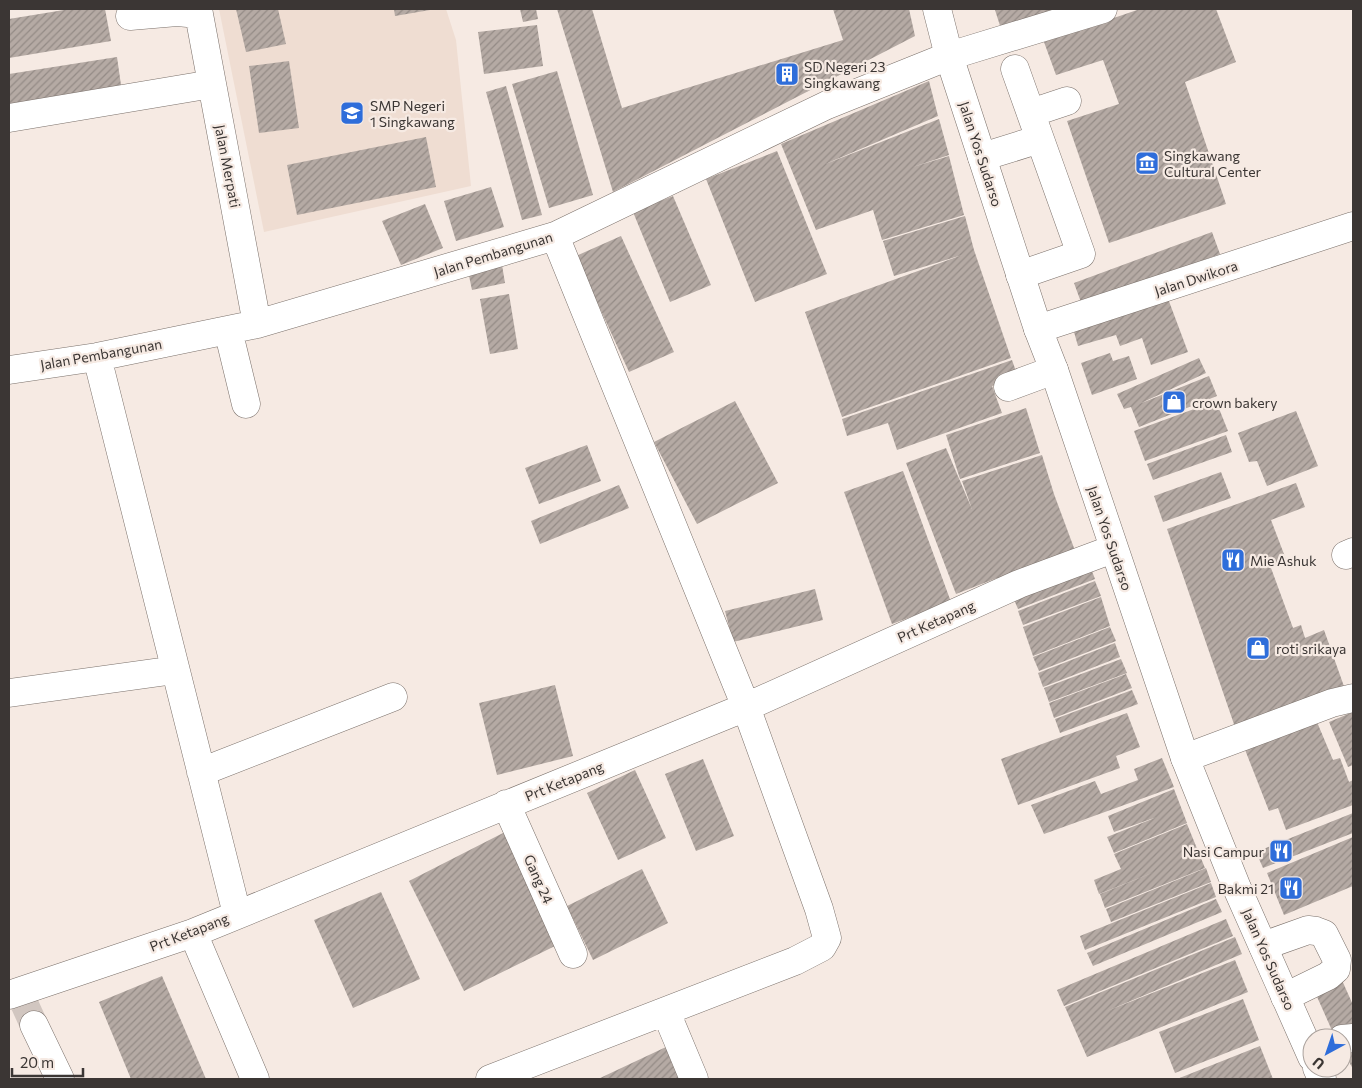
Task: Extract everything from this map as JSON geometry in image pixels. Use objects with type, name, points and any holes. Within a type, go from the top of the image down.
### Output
[{"type":"street","name":"Jalan Yos Sudarso","points":[[937,9],[949,56],[1020,276],[1054,370],[1185,758],[1263,946],[1302,1032]]},
{"type":"street","name":"Jalan Pembangunan","points":[[9,370],[97,357],[257,324],[555,236],[827,105],[949,56],[1103,9]]},
{"type":"street","points":[[130,16],[199,12]]},
{"type":"street","name":"Jalan Merpati","points":[[199,12],[257,324]]},
{"type":"street","points":[[1015,69],[1081,254],[1020,276]]},
{"type":"street","points":[[9,118],[212,84]]},
{"type":"street","points":[[1031,113],[1067,101]]},
{"type":"street","points":[[982,157],[1040,138]]},
{"type":"street","name":"Jalan Dwikora","points":[[1038,329],[1353,226]]},
{"type":"street","points":[[490,1079],[795,962],[818,950],[827,938],[819,908],[746,707],[555,236]]},
{"type":"street","points":[[228,330],[246,404]]},
{"type":"street","points":[[97,357],[237,914]]},
{"type":"street","points":[[1008,387],[1054,370]]},
{"type":"street","name":"Prt Ketapang","points":[[22,1004],[237,914],[746,707],[1019,584],[1113,549]]},
{"type":"street","points":[[9,693],[175,670]]},
{"type":"street","points":[[201,772],[394,697]]},
{"type":"street","points":[[1185,758],[1332,703],[1353,698]]},
{"type":"street","name":"Gang 24","points":[[506,804],[573,954]]},
{"type":"street","points":[[1263,946],[1308,930],[1316,931],[1324,934],[1337,960],[1336,969],[1328,976],[1286,997]]},
{"type":"street","points":[[193,933],[255,1079]]},
{"type":"street","points":[[22,1004],[60,1079]]},
{"type":"street","points":[[666,1012],[694,1079]]},
{"type":"shaded area","name":"SMP Negeri 1 Singkawang","points":[[219,9],[446,9],[456,40],[471,186],[264,232]]},
{"type":"building","points":[[70,9],[105,9],[111,41],[9,58],[9,19]]},
{"type":"building","points":[[236,9],[278,9],[286,44],[246,52]]},
{"type":"building","points":[[394,9],[430,9],[430,10],[395,16]]},
{"type":"building","points":[[520,9],[536,9],[538,19],[523,22]]},
{"type":"building","name":"SD Negeri 23 Singkawang","points":[[557,9],[592,9],[622,108],[843,40],[833,9],[909,9],[915,36],[613,192]]},
{"type":"building","points":[[1069,9],[1002,32],[995,10]]},
{"type":"building","points":[[1140,9],[1216,9],[1236,62],[1185,82],[1226,204],[1109,243],[1067,121],[1119,104],[1103,60],[1056,75],[1044,42]]},
{"type":"building","points":[[537,25],[543,66],[484,74],[478,32]]},
{"type":"building","points":[[117,57],[122,92],[9,110],[9,74]]},
{"type":"building","points":[[289,61],[299,128],[259,133],[249,66]]},
{"type":"building","points":[[557,71],[593,195],[549,208],[512,84]]},
{"type":"building","points":[[929,81],[938,116],[823,165],[939,119],[949,155],[913,167],[949,156],[964,215],[882,240],[873,210],[816,230],[781,144]]},
{"type":"building","points":[[506,86],[542,215],[522,220],[486,92]]},
{"type":"building","points":[[426,137],[436,187],[297,215],[287,165]]},
{"type":"building","points":[[777,151],[827,274],[755,302],[706,179]]},
{"type":"building","points":[[491,187],[504,227],[456,241],[444,201]]},
{"type":"building","points":[[673,196],[711,285],[670,302],[633,212]]},
{"type":"building","points":[[425,204],[443,248],[401,265],[382,221]]},
{"type":"building","points":[[965,216],[974,250],[1011,358],[842,417],[805,312],[962,255],[894,276],[883,241]]},
{"type":"building","points":[[1212,232],[1220,254],[1082,305],[1074,283]]},
{"type":"building","points":[[621,236],[674,352],[629,372],[576,256]]},
{"type":"building","points":[[502,265],[505,283],[472,290],[468,271]]},
{"type":"building","points":[[509,294],[518,349],[490,354],[480,299]]},
{"type":"building","points":[[1167,296],[1188,352],[1151,365],[1142,338],[1120,346],[1116,335],[1078,346],[1072,325]]},
{"type":"building","points":[[1110,353],[1113,361],[1129,356],[1137,379],[1092,395],[1081,363]]},
{"type":"building","points":[[1199,358],[1206,373],[1139,404],[1209,376],[1217,396],[1139,427],[1131,407],[1124,409],[1117,394]]},
{"type":"building","points":[[1012,360],[1018,377],[992,386],[1002,413],[897,450],[888,423],[847,436],[842,419]]},
{"type":"building","points":[[735,401],[778,483],[697,524],[654,442]]},
{"type":"building","points":[[1216,401],[1228,431],[1145,461],[1134,431]]},
{"type":"building","points":[[1026,408],[1040,453],[960,479],[946,435]]},
{"type":"building","points":[[1296,411],[1318,466],[1267,486],[1257,461],[1249,462],[1238,433]]},
{"type":"building","points":[[1226,435],[1232,452],[1153,480],[1147,464]]},
{"type":"building","points":[[587,445],[601,481],[539,504],[525,468]]},
{"type":"building","points":[[946,448],[972,509],[962,481],[1042,455],[1077,556],[999,583],[997,578],[956,594],[906,463]]},
{"type":"building","points":[[903,471],[951,602],[892,624],[844,492]]},
{"type":"building","points":[[1221,472],[1231,498],[1163,522],[1154,496]]},
{"type":"building","points":[[1296,483],[1305,507],[1271,520],[1287,562],[1271,568],[1293,628],[1301,625],[1305,638],[1324,630],[1346,692],[1237,733],[1167,529]]},
{"type":"building","points":[[619,485],[629,508],[540,544],[531,521]]},
{"type":"building","points":[[1090,566],[1095,579],[1018,609],[1012,595]]},
{"type":"building","points":[[1095,581],[1101,596],[1023,625],[1018,611]]},
{"type":"building","points":[[815,589],[823,620],[733,642],[725,611]]},
{"type":"building","points":[[1101,597],[1110,626],[1033,656],[1023,627]]},
{"type":"building","points":[[1110,627],[1116,641],[1039,671],[1033,657]]},
{"type":"building","points":[[1115,643],[1120,657],[1043,687],[1038,673]]},
{"type":"building","points":[[1121,659],[1127,673],[1049,702],[1044,688]]},
{"type":"building","points":[[1126,674],[1132,688],[1054,718],[1049,703]]},
{"type":"building","points":[[555,685],[573,756],[497,775],[479,703]]},
{"type":"building","points":[[1132,690],[1138,704],[1060,733],[1055,719]]},
{"type":"building","points":[[1353,712],[1353,765],[1348,767],[1329,722]]},
{"type":"building","points":[[1127,713],[1140,747],[1116,756],[1120,768],[1018,805],[1001,759]]},
{"type":"building","points":[[1314,715],[1333,760],[1340,758],[1349,782],[1353,780],[1353,805],[1286,830],[1278,808],[1269,811],[1242,742]]},
{"type":"building","points":[[1162,758],[1174,787],[1044,834],[1031,805],[1095,781],[1101,794],[1138,780],[1134,769]]},
{"type":"building","points":[[703,759],[734,836],[696,851],[665,774]]},
{"type":"building","points":[[635,770],[666,838],[618,860],[587,793]]},
{"type":"building","points":[[1174,789],[1187,823],[1114,853],[1107,837],[1157,817],[1114,832],[1108,816]]},
{"type":"building","points":[[1353,813],[1353,833],[1263,868],[1256,852]]},
{"type":"building","points":[[1187,824],[1205,868],[1105,908],[1100,894],[1157,871],[1099,894],[1094,880],[1121,869],[1114,854]]},
{"type":"building","points":[[505,832],[561,943],[464,991],[409,881]]},
{"type":"building","points":[[1353,837],[1353,886],[1284,915],[1267,873]]},
{"type":"building","points":[[1206,868],[1211,882],[1111,922],[1106,909]]},
{"type":"building","points":[[642,869],[668,923],[593,960],[567,906]]},
{"type":"building","points":[[1211,883],[1216,897],[1085,950],[1080,936]]},
{"type":"building","points":[[381,892],[420,979],[353,1008],[314,920]]},
{"type":"building","points":[[1216,899],[1222,912],[1093,966],[1087,953]]},
{"type":"building","points":[[1226,919],[1233,936],[1064,1006],[1057,990]]},
{"type":"building","points":[[1235,937],[1242,954],[1107,1011],[1235,960],[1248,992],[1087,1057],[1065,1007]]},
{"type":"building","points":[[162,976],[206,1079],[131,1079],[99,1002]]},
{"type":"building","points":[[1341,978],[1353,1005],[1353,1027],[1331,1028],[1314,990]]},
{"type":"building","points":[[1243,999],[1259,1040],[1175,1073],[1159,1032]]},
{"type":"building","points":[[1353,1044],[1353,1069],[1352,1067]]},
{"type":"building","points":[[1260,1046],[1273,1079],[1177,1079]]},
{"type":"building","points":[[666,1047],[682,1079],[598,1079]]},
{"type":"tunnel","points":[[24,1003],[34,1025]]},
{"type":"place","name":"SD Negeri 23 Singkawang","points":[[787,74]]},
{"type":"place","name":"SMP Negeri 1 Singkawang","points":[[352,113]]},
{"type":"place","name":"Singkawang Cultural Center","points":[[1147,163]]},
{"type":"place","name":"crown bakery","points":[[1174,402]]},
{"type":"place","name":"Mie Ashuk","points":[[1233,560]]},
{"type":"place","name":"roti srikaya","points":[[1258,648]]},
{"type":"place","name":"Nasi Campur","points":[[1281,851]]},
{"type":"place","name":"Bakmi 21","points":[[1291,888]]}]
